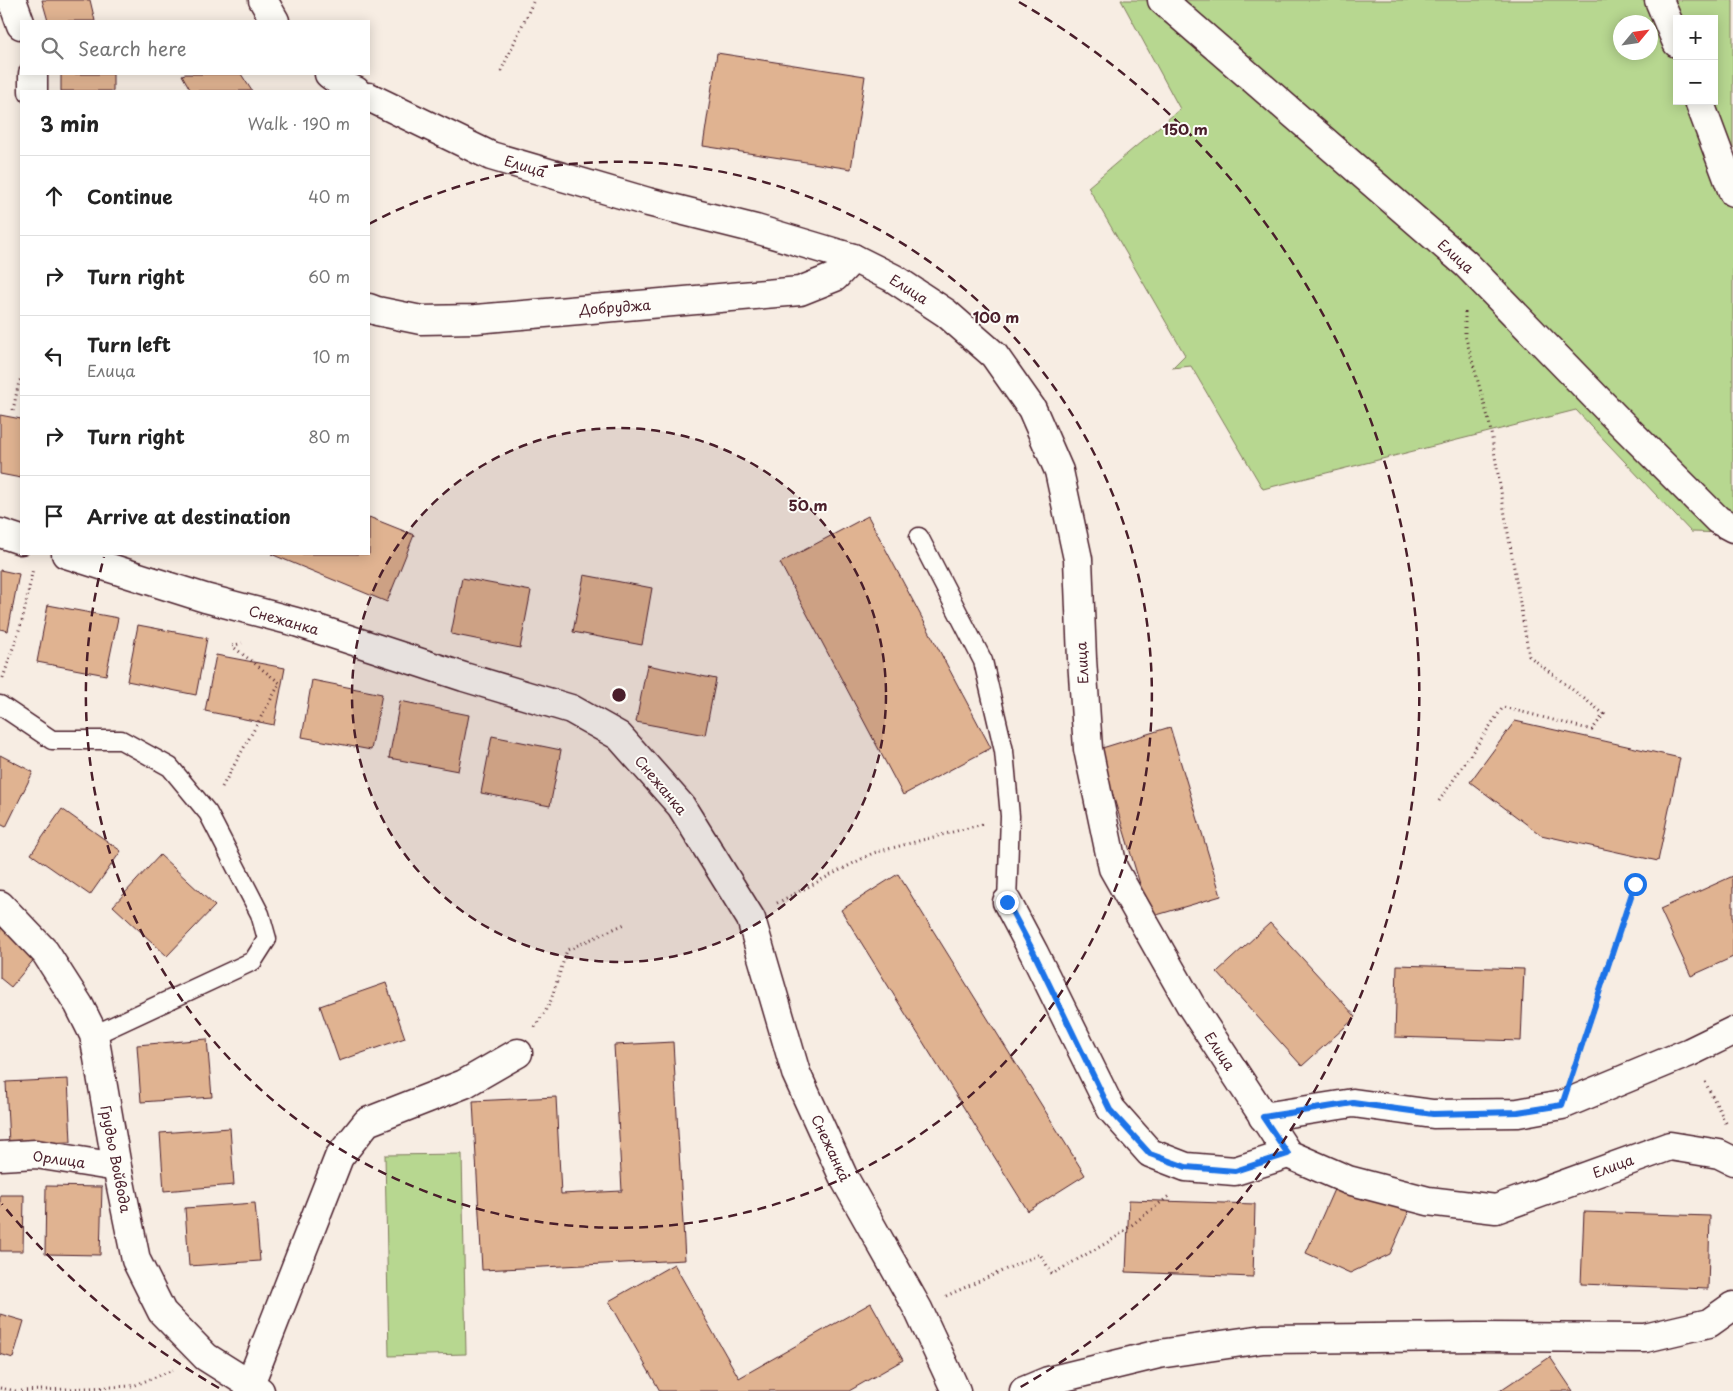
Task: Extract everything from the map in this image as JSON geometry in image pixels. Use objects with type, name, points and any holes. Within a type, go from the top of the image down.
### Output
[{"type":"street","points":[[12,0],[20,22]]},
{"type":"street","points":[[264,0],[274,20]]},
{"type":"street","name":"Елица","points":[[1162,0],[1466,264],[1614,417],[1718,520],[1733,528]]},
{"type":"street","points":[[1659,0],[1673,33]]},
{"type":"street","points":[[33,90],[34,75]]},
{"type":"street","points":[[330,75],[354,90]]},
{"type":"street","name":"Елица","points":[[370,97],[491,156],[648,202],[756,229],[853,258],[893,278],[946,313],[994,355],[1032,409],[1059,471],[1078,559],[1088,749],[1113,868],[1190,1004],[1288,1154],[1357,1182],[1428,1201],[1496,1209],[1670,1146],[1719,1154],[1733,1162]]},
{"type":"street","points":[[1700,105],[1733,192]]},
{"type":"street","name":"Добруджа","points":[[370,308],[422,320],[476,319],[800,291],[835,277],[853,258]]},
{"type":"street","points":[[0,533],[20,540]]},
{"type":"street","name":"Снежанка","points":[[69,555],[205,598],[296,622],[464,677],[571,709],[619,736],[681,806],[750,920],[796,1073],[843,1176],[918,1309],[956,1391]]},
{"type":"street","points":[[1007,902],[1034,953],[1110,1110],[1150,1154],[1186,1167],[1235,1171],[1288,1154]]},
{"type":"street","name":"Грудьо Войвода","points":[[0,905],[45,952],[79,1005],[94,1035],[117,1167],[136,1260],[162,1312],[206,1357],[255,1387]]},
{"type":"street","points":[[1263,1117],[1353,1103],[1433,1114],[1518,1112],[1562,1105],[1690,1052],[1733,1031]]},
{"type":"street","points":[[255,1387],[339,1156],[367,1122],[464,1084],[518,1053]]},
{"type":"street","name":"Орлица","points":[[0,1156],[36,1154],[117,1167]]},
{"type":"street","points":[[1024,1391],[1048,1381],[1159,1354],[1263,1339],[1644,1338],[1709,1323],[1733,1306]]},
{"type":"lane","points":[[919,537],[983,661],[1004,751],[1010,816],[1007,902]]},
{"type":"lane","points":[[0,705],[52,740],[121,740],[170,767],[208,813],[260,914],[267,939],[253,961],[94,1035]]},
{"type":"path","points":[[501,71],[534,0]]},
{"type":"path","points":[[1439,801],[1502,707],[1592,730],[1604,714],[1530,656],[1489,421],[1464,336],[1466,264]]},
{"type":"path","points":[[13,410],[20,381]]},
{"type":"path","points":[[3,679],[23,618],[35,563]]},
{"type":"path","points":[[208,813],[280,683],[232,646],[249,641]]},
{"type":"path","points":[[780,901],[873,853],[1010,816]]},
{"type":"path","points":[[1562,1105],[1635,884]]},
{"type":"path","points":[[518,1053],[550,1003],[567,950],[627,924]]},
{"type":"path","points":[[1690,1052],[1729,1128]]},
{"type":"path","points":[[918,1309],[1040,1254],[1052,1274],[1115,1238],[1172,1193],[1186,1167]]},
{"type":"path","points":[[21,1391],[133,1386],[206,1357]]},
{"type":"path","points":[[0,1388],[16,1391]]},
{"type":"green space","points":[[1121,0],[1733,0],[1733,533],[1691,532],[1576,410],[1263,489],[1191,366],[1172,368],[1185,355],[1088,187],[1180,109]]},
{"type":"green space","points":[[462,1154],[466,1354],[389,1356],[385,1155]]},
{"type":"building","points":[[42,0],[90,0],[95,20],[48,20]]},
{"type":"building","points":[[717,53],[865,76],[851,169],[703,146]]},
{"type":"building","points":[[61,75],[113,75],[113,90],[61,90]]},
{"type":"building","points":[[182,75],[242,75],[251,90],[190,90]]},
{"type":"building","points":[[0,415],[20,419],[20,478],[0,474]]},
{"type":"building","points":[[868,516],[991,748],[903,795],[780,563]]},
{"type":"building","points":[[370,517],[414,535],[387,602],[273,555],[370,555]]},
{"type":"building","points":[[0,570],[19,574],[8,631],[0,629]]},
{"type":"building","points":[[584,575],[652,588],[642,645],[573,632]]},
{"type":"building","points":[[462,578],[531,591],[520,648],[451,634]]},
{"type":"building","points":[[48,605],[118,618],[106,675],[37,662]]},
{"type":"building","points":[[138,625],[207,638],[196,695],[127,681]]},
{"type":"building","points":[[216,655],[285,668],[274,725],[205,711]]},
{"type":"building","points":[[647,665],[716,679],[705,735],[636,722]]},
{"type":"building","points":[[312,680],[382,694],[371,750],[302,737]]},
{"type":"building","points":[[400,701],[469,715],[458,771],[389,758]]},
{"type":"building","points":[[1515,721],[1680,758],[1658,861],[1541,835],[1470,782]]},
{"type":"building","points":[[1170,727],[1221,896],[1150,917],[1099,749]]},
{"type":"building","points":[[492,736],[561,750],[550,806],[481,793]]},
{"type":"building","points":[[0,755],[33,772],[6,827],[0,824]]},
{"type":"building","points":[[62,809],[121,851],[90,895],[31,854]]},
{"type":"building","points":[[160,855],[215,906],[167,956],[113,906]]},
{"type":"building","points":[[898,874],[1085,1175],[1028,1211],[841,910]]},
{"type":"building","points":[[1733,876],[1733,957],[1691,976],[1660,909]]},
{"type":"building","points":[[1270,923],[1356,1017],[1302,1066],[1217,972]]},
{"type":"building","points":[[0,927],[36,957],[11,987],[0,978]]},
{"type":"building","points":[[1397,965],[1524,969],[1521,1041],[1395,1037]]},
{"type":"building","points":[[386,983],[405,1038],[339,1061],[320,1006]]},
{"type":"building","points":[[207,1039],[212,1097],[141,1102],[137,1045]]},
{"type":"building","points":[[673,1042],[685,1260],[482,1270],[473,1101],[556,1097],[561,1194],[622,1191],[614,1045]]},
{"type":"building","points":[[68,1079],[71,1142],[9,1144],[6,1082]]},
{"type":"building","points":[[230,1128],[234,1185],[164,1191],[160,1133]]},
{"type":"building","points":[[1339,1178],[1410,1209],[1390,1254],[1350,1273],[1306,1253]]},
{"type":"building","points":[[46,1186],[102,1187],[100,1255],[45,1254]]},
{"type":"building","points":[[0,1195],[24,1195],[23,1251],[0,1251]]},
{"type":"building","points":[[1129,1200],[1255,1204],[1253,1277],[1126,1272]]},
{"type":"building","points":[[255,1203],[260,1261],[189,1266],[185,1208]]},
{"type":"building","points":[[1584,1212],[1710,1216],[1708,1289],[1581,1284]]},
{"type":"building","points":[[674,1264],[739,1378],[871,1303],[903,1360],[849,1391],[660,1391],[609,1301]]},
{"type":"building","points":[[0,1314],[24,1321],[13,1358],[0,1354]]},
{"type":"building","points":[[1550,1357],[1573,1391],[1499,1391]]},
{"type":"route","points":[[1007,902],[1034,953],[1110,1110],[1150,1154],[1186,1167],[1235,1171],[1288,1154],[1263,1117],[1353,1103],[1433,1114],[1518,1112],[1562,1105],[1635,884]]}]
